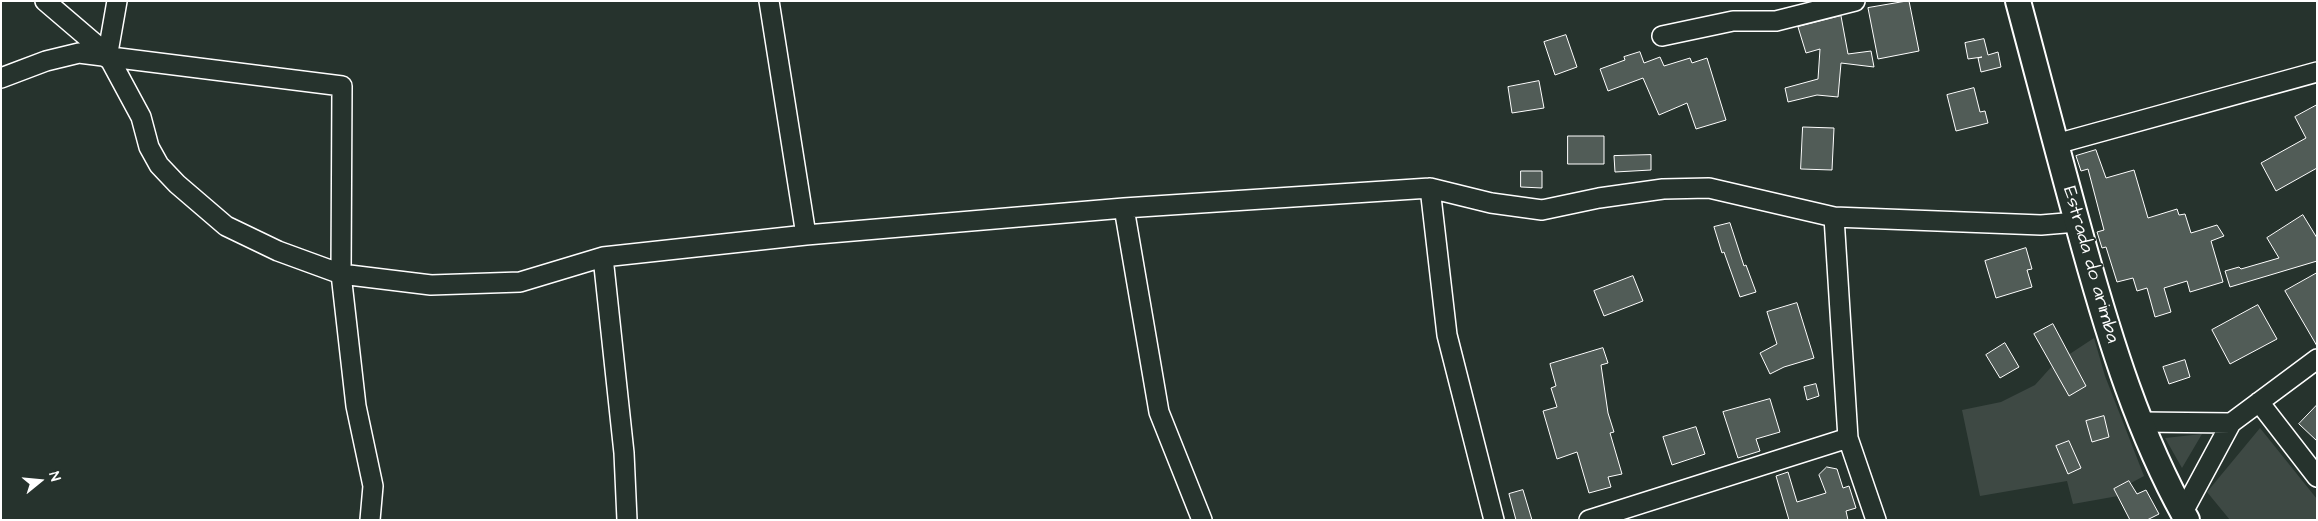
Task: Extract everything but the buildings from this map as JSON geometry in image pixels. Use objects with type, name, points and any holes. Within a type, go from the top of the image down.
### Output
[{"type":"main road","name":"Estrada do arimba","points":[[2018,1],[2107,329],[2160,468],[2185,516]]},
{"type":"street","points":[[45,1],[69,20],[108,58],[141,118],[149,147],[159,165],[177,184],[226,226],[278,251],[341,274],[430,285],[520,282],[604,257],[806,235],[1124,208],[1430,188],[1491,203],[1542,210],[1599,198],[1663,189],[1710,188],[1834,217],[2041,225],[2077,222]]},
{"type":"street","points":[[108,58],[116,1]]},
{"type":"street","points":[[769,1],[806,235]]},
{"type":"street","points":[[1662,36],[1733,22],[1776,21],[1855,1]]},
{"type":"street","points":[[1,78],[46,61],[79,53],[342,86],[341,274],[356,406],[373,486],[370,520]]},
{"type":"street","points":[[2056,144],[2317,72]]},
{"type":"street","points":[[1430,188],[1447,335],[1494,520]]},
{"type":"street","points":[[1124,208],[1159,412],[1202,520]]},
{"type":"street","points":[[1834,217],[1848,438],[1876,520]]},
{"type":"street","points":[[604,257],[624,453],[627,520]]},
{"type":"street","points":[[2185,516],[2231,423],[2317,359]]},
{"type":"street","points":[[2259,402],[2317,477]]},
{"type":"street","points":[[2141,422],[2231,423]]},
{"type":"street","points":[[1589,520],[1848,438]]},
{"type":"shaded area","points":[[2094,338],[2105,376],[2144,476],[2131,483],[2129,481],[2114,488],[2118,496],[2073,504],[2067,481],[1980,496],[1962,410],[2001,402],[2035,385],[2053,365]]},
{"type":"shaded area","points":[[2260,428],[2317,499],[2317,520],[2230,520],[2207,492]]},
{"type":"shaded area","points":[[2202,434],[2182,468],[2165,438]]}]
